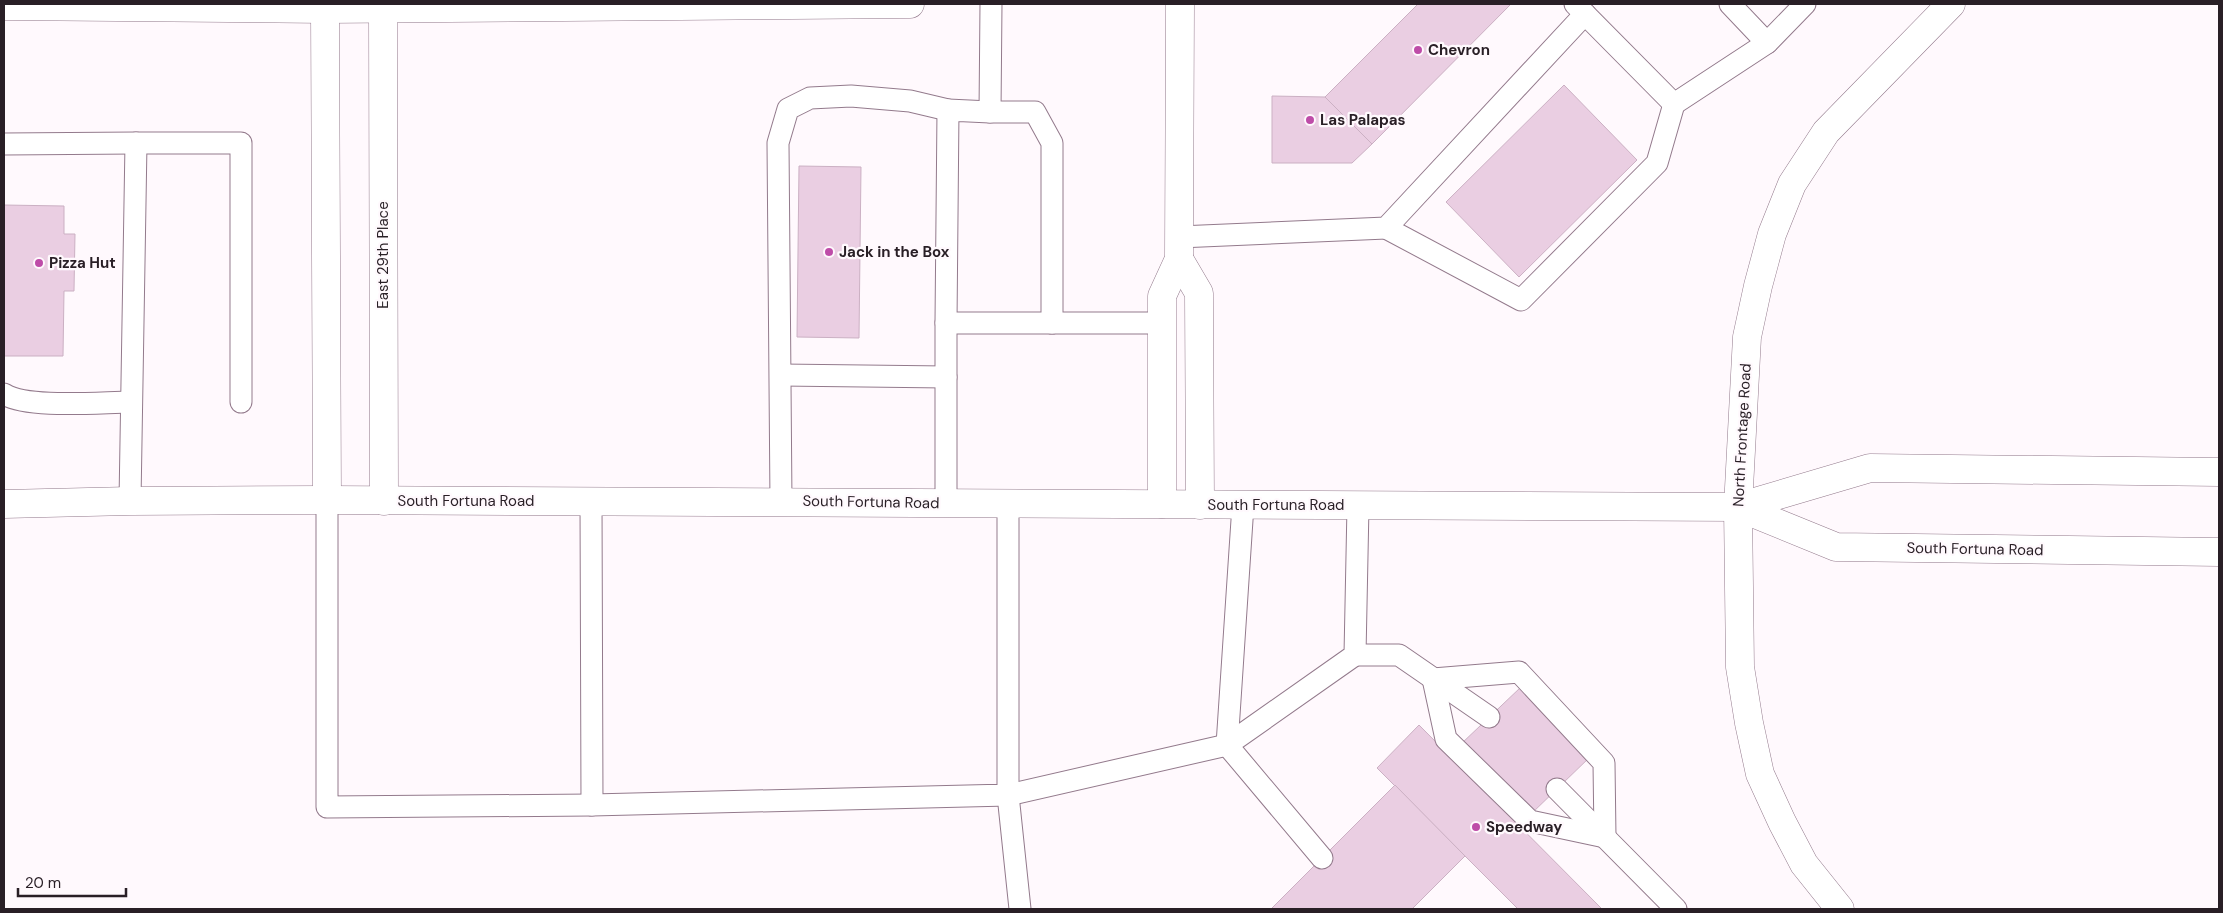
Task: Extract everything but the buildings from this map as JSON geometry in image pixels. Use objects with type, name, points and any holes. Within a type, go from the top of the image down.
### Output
[{"type":"main road","points":[[4,6],[383,9],[910,4]]},
{"type":"main road","points":[[1162,504],[1162,296],[1179,248],[1180,4]]},
{"type":"main road","name":"North Frontage Road","points":[[1840,909],[1804,864],[1782,822],[1760,774],[1749,724],[1740,667],[1738,507],[1747,337],[1772,234],[1792,184],[1826,132],[1951,4]]},
{"type":"main road","points":[[325,9],[327,500]]},
{"type":"main road","name":"East 29th Place","points":[[383,9],[384,501]]},
{"type":"main road","points":[[1179,248],[1199,293],[1200,505]]},
{"type":"main road","name":"South Fortuna Road","points":[[4,504],[327,500],[1738,507],[1870,468],[2219,472]]},
{"type":"main road","name":"South Fortuna Road","points":[[1738,507],[1836,547],[2219,552]]},
{"type":"lane","points":[[990,112],[992,4]]},
{"type":"lane","points":[[1730,4],[1767,43]]},
{"type":"lane","points":[[1179,248],[1386,228],[1521,300],[1657,163],[1674,104],[1767,43],[1804,4]]},
{"type":"lane","points":[[1386,228],[1580,9],[1674,104]]},
{"type":"lane","points":[[781,502],[778,143],[788,110],[810,98],[851,96],[910,102],[948,110],[1035,112],[1052,143],[1052,323]]},
{"type":"lane","points":[[946,503],[948,110]]},
{"type":"lane","points":[[130,501],[136,143]]},
{"type":"lane","points":[[4,144],[241,143],[241,402]]},
{"type":"lane","points":[[946,323],[1162,323]]},
{"type":"lane","points":[[781,374],[946,377]]},
{"type":"lane","points":[[4,394],[9,398],[42,403],[131,402]]},
{"type":"lane","points":[[327,500],[327,807],[592,805],[1008,795],[1227,745],[1355,655],[1399,655],[1489,717]]},
{"type":"lane","points":[[591,502],[592,805]]},
{"type":"lane","points":[[1008,504],[1008,795],[1020,909]]},
{"type":"lane","points":[[1243,505],[1227,745],[1322,858]]},
{"type":"lane","points":[[1355,655],[1358,506]]},
{"type":"lane","points":[[1432,679],[1519,672],[1604,763],[1605,837]]},
{"type":"lane","points":[[1432,679],[1446,738],[1530,821],[1605,837]]},
{"type":"lane","points":[[1557,789],[1676,909]]},
{"type":"place","name":"Chevron","points":[[1418,50]]},
{"type":"place","name":"Las Palapas","points":[[1310,120]]},
{"type":"place","name":"Jack in the Box","points":[[829,252]]},
{"type":"place","name":"Pizza Hut","points":[[39,263]]},
{"type":"place","name":"Speedway","points":[[1476,827]]}]
